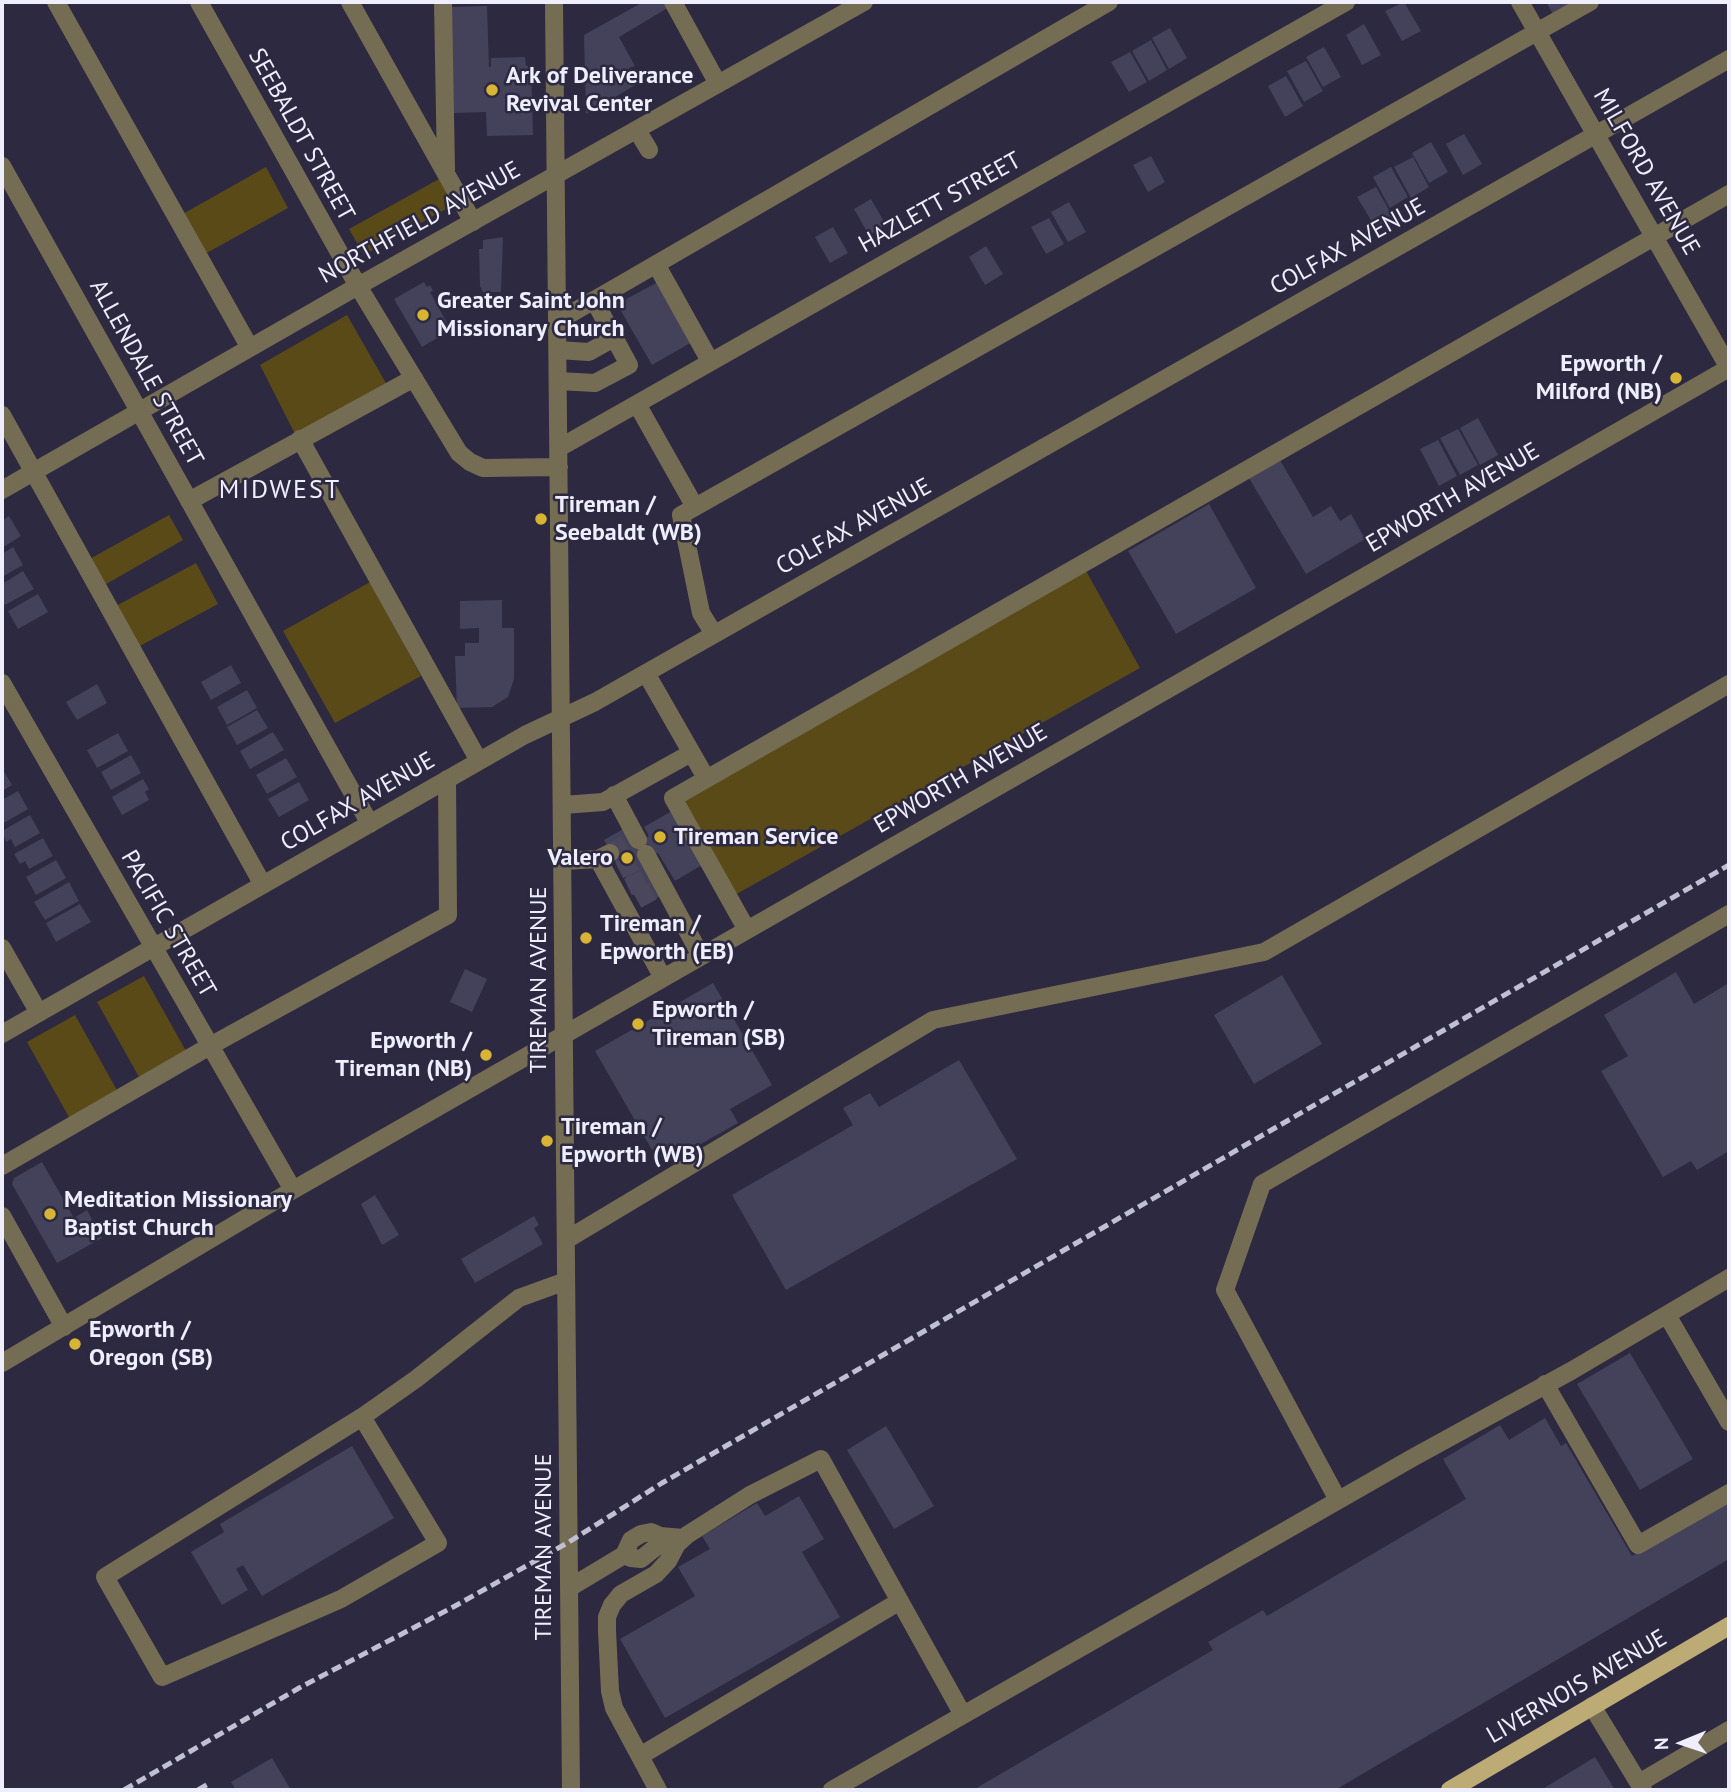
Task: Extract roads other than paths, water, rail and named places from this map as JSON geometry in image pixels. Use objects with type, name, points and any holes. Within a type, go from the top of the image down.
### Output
[{"type":"main road","name":"LIVERNOIS AVENUE","points":[[1450,1790],[1729,1626]]},
{"type":"street","points":[[56,2],[250,348]]},
{"type":"street","name":"SEEBALDT STREET","points":[[199,2],[358,286],[458,453],[483,468],[559,467]]},
{"type":"street","points":[[351,2],[473,222]]},
{"type":"street","points":[[443,2],[446,173]]},
{"type":"street","name":"TIREMAN AVENUE","points":[[554,2],[571,1790]]},
{"type":"street","points":[[673,2],[718,84]]},
{"type":"street","name":"NORTHFIELD AVENUE","points":[[2,490],[358,286],[864,2]]},
{"type":"street","points":[[558,321],[1109,2]]},
{"type":"street","name":"HAZLETT STREET","points":[[559,448],[1346,2]]},
{"type":"street","name":"MILFORD AVENUE","points":[[1520,2],[1729,368]]},
{"type":"street","points":[[714,634],[701,613],[681,515],[1590,2]]},
{"type":"street","name":"COLFAX AVENUE","points":[[2,1034],[447,779],[646,673],[1729,59]]},
{"type":"street","points":[[637,130],[649,150]]},
{"type":"street","name":"ALLENDALE STREET","points":[[2,166],[370,824]]},
{"type":"street","points":[[747,930],[673,798],[1729,194]]},
{"type":"street","points":[[656,264],[710,361]]},
{"type":"street","points":[[558,381],[595,383],[629,365],[594,300]]},
{"type":"street","points":[[558,350],[589,352],[614,338]]},
{"type":"street","name":"EPWORTH AVENUE","points":[[2,1363],[292,1190],[1729,368]]},
{"type":"street","points":[[189,501],[414,378]]},
{"type":"street","points":[[637,404],[695,507]]},
{"type":"street","points":[[2,415],[263,885]]},
{"type":"street","points":[[300,439],[479,761]]},
{"type":"street","points":[[646,673],[706,778]]},
{"type":"street","name":"PACIFIC STREET","points":[[2,683],[292,1190]]},
{"type":"street","points":[[566,1240],[933,1020],[1264,951],[1729,684]]},
{"type":"street","points":[[562,805],[603,802],[684,757]]},
{"type":"street","points":[[2,1166],[210,1046],[448,915],[447,779]]},
{"type":"street","points":[[614,795],[655,882],[701,956]]},
{"type":"street","points":[[563,861],[604,856],[663,978]]},
{"type":"street","points":[[1338,1500],[1225,1290],[1262,1184],[1729,914]]},
{"type":"street","points":[[2,948],[38,1013]]},
{"type":"street","points":[[2,1216],[64,1327]]},
{"type":"street","points":[[832,1790],[1729,1278]]},
{"type":"street","points":[[362,1417],[438,1543],[341,1599],[162,1677],[105,1577],[362,1417],[416,1379],[519,1298],[566,1281]]},
{"type":"street","points":[[1667,1315],[1729,1422]]},
{"type":"street","points":[[1545,1384],[1638,1545],[1729,1493]]},
{"type":"street","points":[[658,1790],[614,1708],[610,1690],[607,1617],[612,1605],[621,1594],[656,1574],[683,1538],[750,1495],[821,1459],[963,1715]]},
{"type":"street","points":[[569,1588],[624,1555],[641,1559],[656,1547],[660,1536],[683,1538]]},
{"type":"street","points":[[640,1756],[900,1601]]},
{"type":"street","points":[[1592,1706],[1641,1787],[1729,1730]]},
{"type":"tunnel","points":[[610,853],[627,843]]},
{"type":"tunnel","points":[[619,870],[637,861]]},
{"type":"tunnel","points":[[628,887],[647,878]]},
{"type":"tunnel","points":[[637,900],[653,891]]},
{"type":"railway","points":[[124,1790],[299,1688],[569,1542],[662,1483],[1729,865]]},
{"type":"railway","points":[[198,1790],[210,1783]]},
{"type":"place","name":"Ark of Deliverance Revival Center","points":[[492,90]]},
{"type":"place","name":"Greater Saint John Missionary Church","points":[[423,315]]},
{"type":"place","name":"Epworth / Milford (NB)","points":[[1676,378]]},
{"type":"place","name":"Tireman / Seebaldt (WB)","points":[[541,519]]},
{"type":"place","name":"Tireman Service","points":[[660,837]]},
{"type":"place","name":"Valero","points":[[627,858]]},
{"type":"place","name":"Tireman / Epworth (EB)","points":[[586,938]]},
{"type":"place","name":"Epworth / Tireman (SB)","points":[[638,1024]]},
{"type":"place","name":"Epworth / Tireman (NB)","points":[[486,1055]]},
{"type":"place","name":"Tireman / Epworth (WB)","points":[[547,1141]]},
{"type":"place","name":"Meditation Missionary Baptist Church","points":[[50,1214]]},
{"type":"place","name":"Epworth / Oregon (SB)","points":[[75,1344]]},
{"type":"district","name":"MIDWEST","points":[[280,491]]}]
